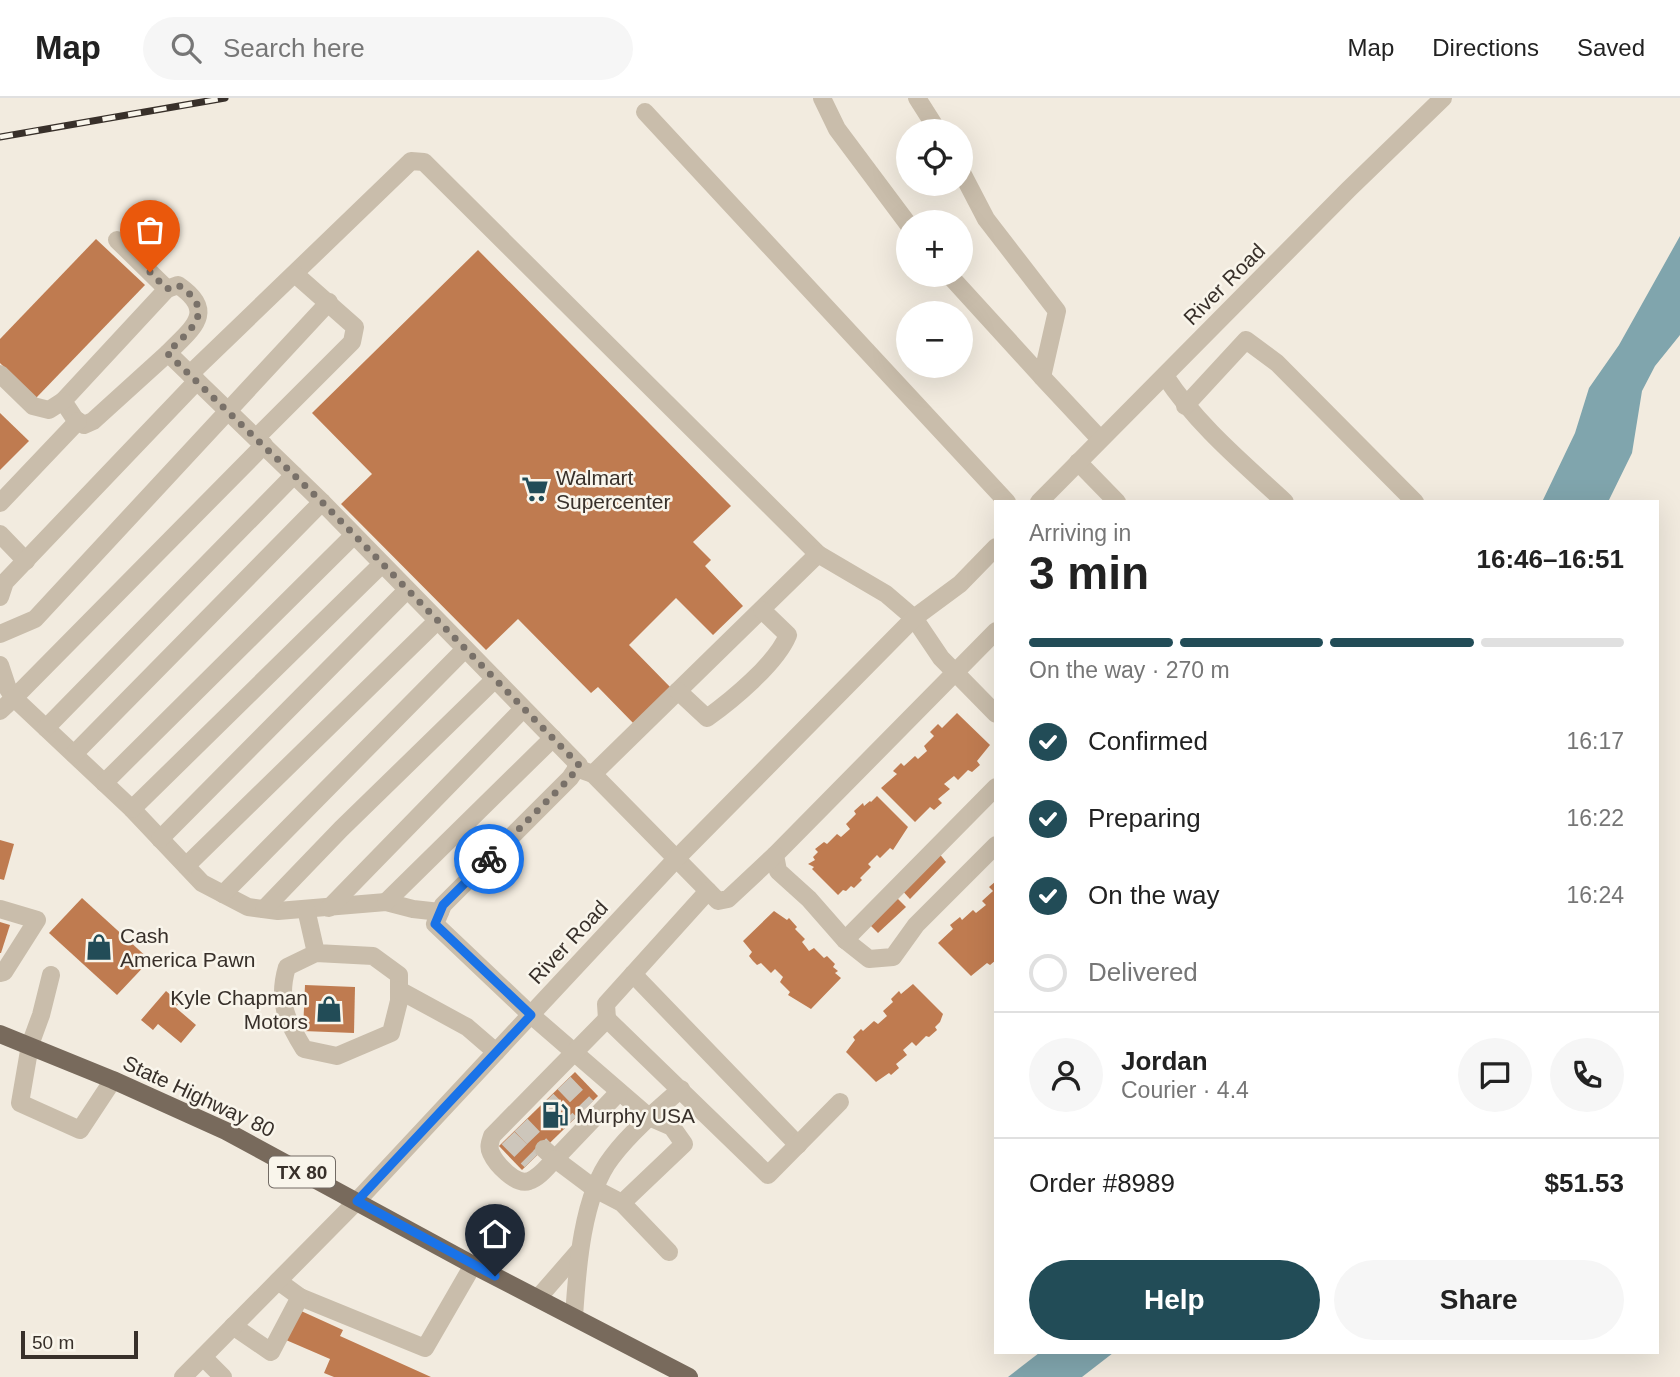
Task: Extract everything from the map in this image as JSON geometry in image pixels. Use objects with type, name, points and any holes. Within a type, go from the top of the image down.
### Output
[{"type":"main road","name":"State Highway 80","points":[[0,1034],[113,1080],[226,1131],[473,1265],[689,1377]]},
{"type":"street","points":[[822,98],[837,129],[898,210]]},
{"type":"street","points":[[917,98],[930,119]]},
{"type":"street","name":"River Road","points":[[1048,499],[1100,439],[1443,98]]},
{"type":"street","points":[[645,112],[1005,500]]},
{"type":"street","points":[[0,597],[5,582],[193,378],[411,161],[424,162],[818,554],[886,594],[914,618],[941,659],[994,712]]},
{"type":"street","points":[[973,194],[986,219],[1057,311],[1042,377]]},
{"type":"street","points":[[117,240],[167,289]]},
{"type":"street","points":[[0,710],[260,442],[352,342],[355,327],[295,274]]},
{"type":"street","points":[[0,374],[33,405],[49,411],[62,401],[167,289],[178,285],[193,295],[199,307],[196,324],[93,421],[84,425],[62,401]]},
{"type":"street","points":[[959,287],[1100,439]]},
{"type":"street","points":[[0,634],[35,619],[329,302]]},
{"type":"street","points":[[1185,405],[1246,340],[1277,363],[1413,500]]},
{"type":"street","points":[[167,353],[322,502],[523,709],[718,901],[728,899],[775,855],[994,633]]},
{"type":"street","points":[[1165,376],[1185,405],[1283,500]]},
{"type":"street","points":[[0,503],[78,421]]},
{"type":"street","points":[[1078,462],[1115,500]]},
{"type":"street","points":[[46,728],[294,475]]},
{"type":"street","points":[[74,754],[322,502]]},
{"type":"street","points":[[0,534],[26,561]]},
{"type":"street","points":[[104,783],[354,535]]},
{"type":"street","name":"River Road","points":[[183,1377],[357,1201],[676,859],[914,618],[960,584],[994,549]]},
{"type":"street","points":[[622,1203],[684,1144],[672,1127],[649,1118],[619,1093],[435,924],[443,905],[570,778],[585,771],[678,691],[818,554]]},
{"type":"street","points":[[132,809],[382,564]]},
{"type":"street","points":[[160,839],[407,590]]},
{"type":"street","points":[[678,691],[707,718],[732,699],[783,648],[788,635],[762,610]]},
{"type":"street","points":[[186,866],[437,621]]},
{"type":"street","points":[[223,894],[465,649]]},
{"type":"street","points":[[0,665],[14,698],[132,809],[202,883],[248,907],[278,911],[386,902],[412,909],[440,912]]},
{"type":"street","points":[[264,909],[341,829],[495,679]]},
{"type":"street","points":[[329,908],[523,709]]},
{"type":"street","points":[[386,902],[553,738]]},
{"type":"street","points":[[845,940],[994,789]]},
{"type":"street","points":[[775,855],[778,870],[845,940],[869,959],[893,957],[916,925],[994,847]]},
{"type":"street","points":[[708,891],[606,1003],[607,1019],[768,1175],[839,1102]]},
{"type":"street","points":[[0,909],[37,920],[4,972],[0,973]]},
{"type":"street","points":[[306,909],[316,953]]},
{"type":"street","points":[[316,953],[373,956],[399,975],[399,1001],[391,1033],[337,1056],[304,1049],[287,1022],[282,987],[287,967],[316,953]]},
{"type":"street","points":[[634,974],[798,1145]]},
{"type":"street","points":[[51,975],[30,1045],[20,1103],[80,1130],[113,1080]]},
{"type":"street","points":[[399,990],[467,1027],[496,1052]]},
{"type":"street","points":[[607,1019],[575,1053],[560,1078],[503,1133],[492,1136],[489,1145],[491,1154],[515,1180],[521,1183],[531,1181],[543,1160],[591,1112],[619,1093]]},
{"type":"street","points":[[574,1317],[579,1251],[595,1189],[610,1158],[681,1089]]},
{"type":"street","points":[[543,1160],[622,1203],[669,1252]]},
{"type":"street","points":[[538,1298],[579,1251]]},
{"type":"street","points":[[278,1281],[300,1297],[425,1348],[473,1265]]},
{"type":"street","points":[[233,1326],[271,1352],[300,1297]]},
{"type":"street","points":[[202,1357],[223,1377]]},
{"type":"water","points":[[1680,236],[1680,335],[1655,366],[1642,391],[1632,453],[1609,500],[1543,500],[1575,433],[1589,388],[1619,345]]},
{"type":"water","points":[[1038,1354],[1112,1354],[1082,1377],[1008,1377]]},
{"type":"building","points":[[96,239],[145,285],[36,398],[0,363],[0,339]]},
{"type":"building","name":"Walmart Supercenter","points":[[478,250],[731,506],[693,542],[711,560],[705,566],[743,606],[713,635],[676,598],[629,645],[673,690],[636,726],[598,687],[591,693],[518,619],[486,650],[341,504],[372,474],[312,413]]},
{"type":"building","points":[[0,413],[29,441],[0,470]]},
{"type":"building","points":[[957,713],[990,745],[977,761],[980,765],[972,772],[968,770],[958,780],[954,776],[944,784],[950,789],[938,799],[942,803],[934,810],[930,807],[915,822],[881,788],[897,774],[893,771],[901,763],[904,766],[915,756],[918,759],[927,751],[924,746],[934,736],[930,732],[938,724],[942,728]]},
{"type":"building","points":[[877,796],[908,827],[893,850],[890,848],[880,858],[877,855],[868,864],[871,867],[854,888],[851,886],[838,895],[812,869],[814,867],[808,864],[815,860],[813,857],[818,852],[815,849],[824,842],[827,844],[837,834],[841,837],[850,829],[846,824],[856,814],[854,811]]},
{"type":"building","points":[[0,840],[14,844],[4,880],[0,879]]},
{"type":"building","points":[[938,852],[946,862],[910,899],[900,888]]},
{"type":"building","points":[[994,883],[994,962],[990,965],[987,963],[971,976],[938,943],[953,929],[950,925],[960,917],[962,920],[973,910],[976,913],[986,905],[982,901],[993,891],[989,887]]},
{"type":"building","points":[[896,897],[906,907],[878,933],[868,923]]},
{"type":"building","name":"Cash America Pawn","points":[[82,898],[150,960],[117,995],[49,933]]},
{"type":"building","points":[[774,911],[787,920],[789,918],[797,927],[795,929],[805,939],[802,942],[809,951],[814,948],[835,964],[833,967],[838,971],[835,973],[841,978],[811,1009],[788,995],[790,992],[780,982],[783,977],[775,969],[771,973],[761,963],[757,965],[749,956],[752,952],[743,941]]},
{"type":"building","points":[[0,922],[10,925],[1,953],[0,953]]},
{"type":"building","points":[[913,984],[943,1014],[935,1027],[937,1030],[916,1046],[912,1042],[903,1050],[907,1055],[896,1064],[899,1068],[876,1082],[846,1052],[855,1040],[853,1037],[874,1021],[878,1024],[887,1016],[883,1011],[893,1002],[891,999],[899,991],[901,994]]},
{"type":"building","name":"Kyle Chapman Motors","points":[[305,985],[355,987],[354,1033],[303,1031]]},
{"type":"building","points":[[166,991],[180,1003],[175,1007],[196,1025],[181,1043],[158,1024],[153,1030],[141,1020]]},
{"type":"building","name":"Murphy USA","points":[[575,1072],[598,1096],[522,1170],[499,1146]]},
{"type":"building","points":[[299,1310],[343,1330],[340,1336],[431,1377],[334,1377],[324,1373],[330,1359],[286,1340]]},
{"type":"tunnel","points":[[564,1083],[587,1107]]},
{"type":"tunnel","points":[[547,1100],[570,1123]]},
{"type":"tunnel","points":[[521,1125],[544,1149]]},
{"type":"tunnel","points":[[508,1138],[531,1161]]},
{"type":"railway","points":[[0,137],[225,98]]},
{"type":"way so far","points":[[150,272],[167,289],[178,285],[193,295],[199,307],[196,324],[167,353],[324,504],[579,765],[570,778],[489,859]]},
{"type":"place","name":"Walmart Supercenter","points":[[535,489]]},
{"type":"place","name":"Cash America Pawn","points":[[99,947]]},
{"type":"place","name":"Kyle Chapman Motors","points":[[329,1009]]},
{"type":"place","name":"Murphy USA","points":[[555,1115]]},
{"type":"route","points":[[489,859],[443,905],[435,924],[531,1015],[357,1201],[495,1276]]}]
